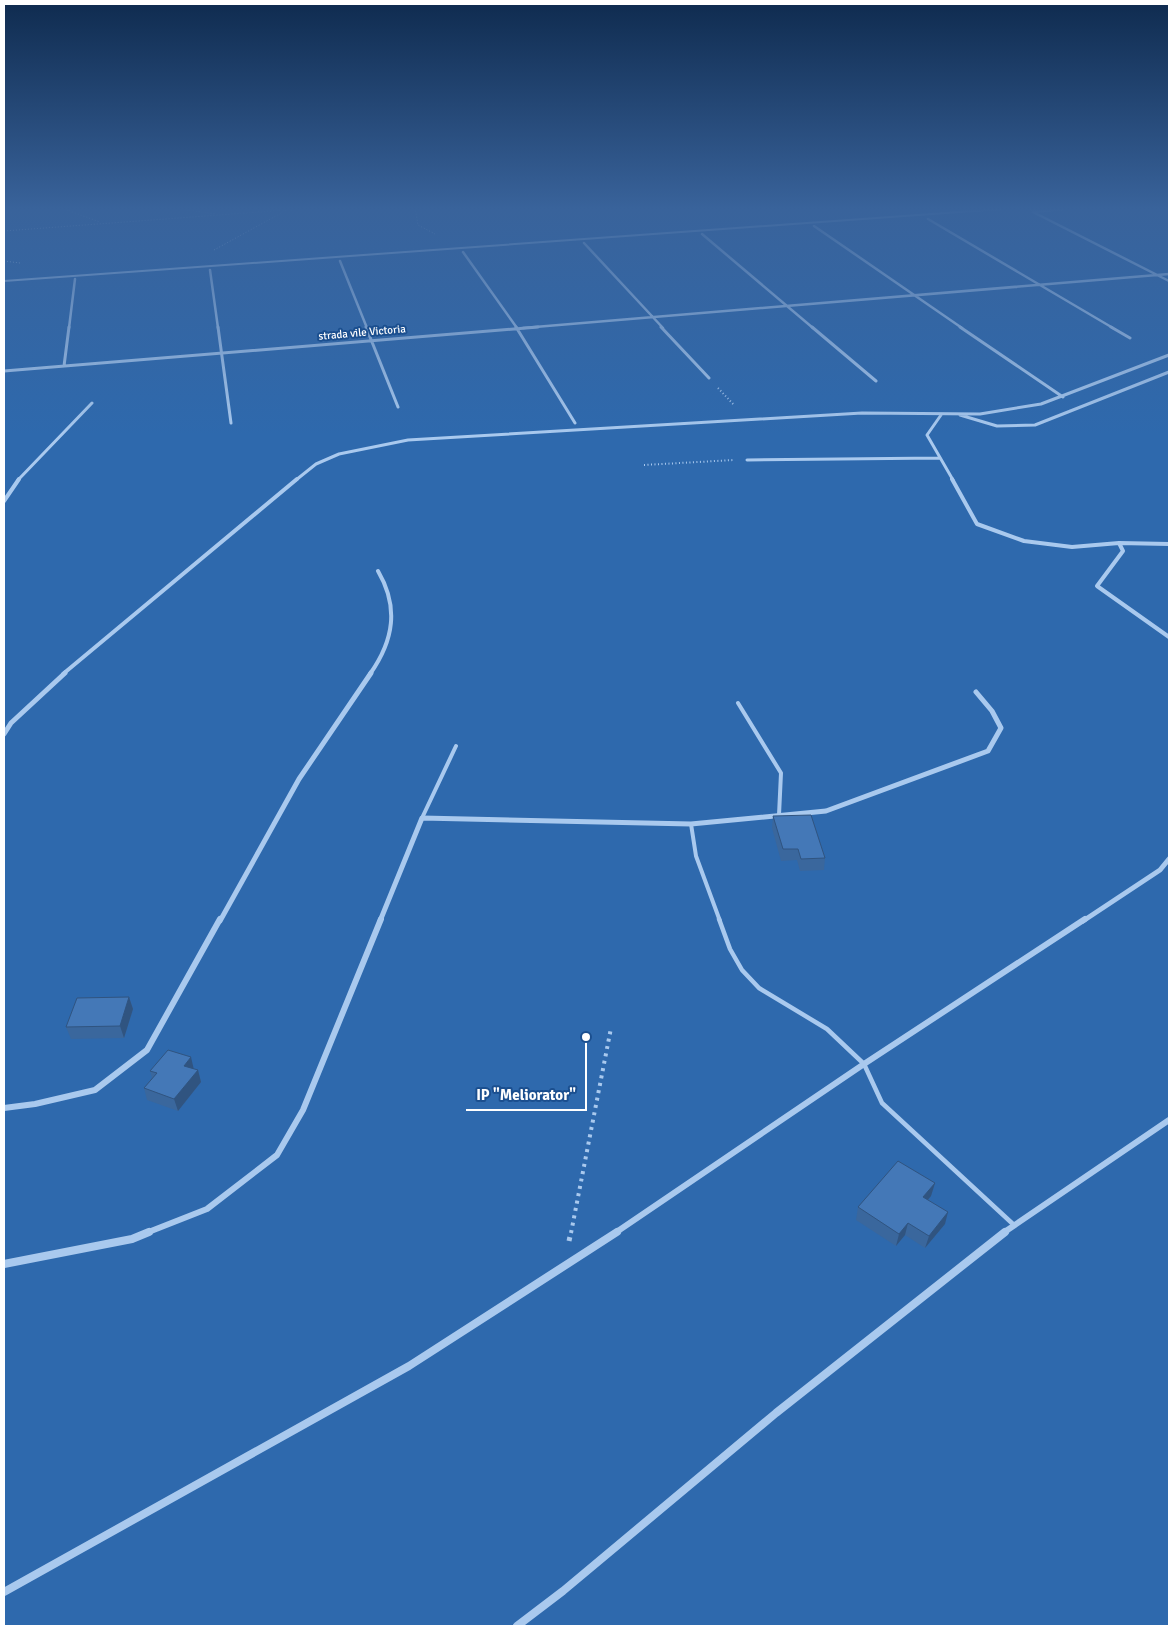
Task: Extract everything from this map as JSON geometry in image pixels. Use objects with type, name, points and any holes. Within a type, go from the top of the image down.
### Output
[{"type":"street","points":[[64,366],[74,283]]},
{"type":"street","points":[[212,283],[231,423]]},
{"type":"street","points":[[349,283],[398,407]]},
{"type":"street","points":[[485,283],[517,328],[575,423]]},
{"type":"street","points":[[622,283],[709,378]]},
{"type":"street","points":[[761,283],[876,381]]},
{"type":"street","points":[[896,283],[1063,397]]},
{"type":"street","points":[[1035,283],[1130,338]]},
{"type":"street","name":"strada vile Victoria","points":[[4,372],[1061,283]]},
{"type":"street","points":[[4,734],[11,723],[54,682],[316,464],[332,458],[360,449],[408,440],[862,413],[980,414],[1032,405],[1063,397],[1169,355]]},
{"type":"street","points":[[958,414],[982,425],[1018,427],[1035,425],[1169,372]]},
{"type":"street","points":[[4,501],[25,471],[92,403]]},
{"type":"street","points":[[942,415],[927,435],[977,524],[1024,541],[1072,547],[1120,543],[1169,544]]},
{"type":"street","points":[[747,460],[940,458]]},
{"type":"street","points":[[1120,543],[1123,551],[1097,586],[1169,636]]},
{"type":"street","points":[[4,1108],[35,1104],[95,1090],[147,1050],[300,779],[378,663],[393,621],[388,588],[378,571]]},
{"type":"street","points":[[4,1264],[132,1239],[207,1209],[277,1155],[303,1110],[422,818],[691,824],[826,811],[988,751],[1000,728],[992,712],[976,692]]},
{"type":"street","points":[[4,1592],[409,1366],[564,1268],[864,1064],[1160,870],[1169,859]]},
{"type":"street","points":[[517,1626],[564,1591],[776,1413],[1014,1225],[1169,1120]]},
{"type":"lane","points":[[738,703],[781,773],[779,816]]},
{"type":"lane","points":[[422,818],[456,746]]},
{"type":"lane","points":[[691,824],[696,856],[730,949],[742,970],[760,988],[827,1029],[864,1064],[882,1103],[1014,1225]]},
{"type":"path","points":[[709,378],[748,421]]},
{"type":"path","points":[[644,465],[747,460]]},
{"type":"path","points":[[564,1268],[611,1028]]},
{"type":"shaded area","points":[[4,283],[1169,283],[1169,1626],[4,1626]]},
{"type":"building","points":[[811,815],[825,858],[801,859],[798,849],[783,849],[773,816]]},
{"type":"building","points":[[129,997],[120,1026],[66,1027],[77,998]]},
{"type":"building","points":[[168,1050],[191,1057],[184,1066],[198,1070],[174,1099],[144,1088],[157,1073],[150,1071]]},
{"type":"building","points":[[898,1161],[935,1183],[923,1197],[948,1212],[929,1236],[908,1223],[899,1234],[858,1207]]},
{"type":"place","name":"IP \"Meliorator\"","points":[[586,1037]]}]
